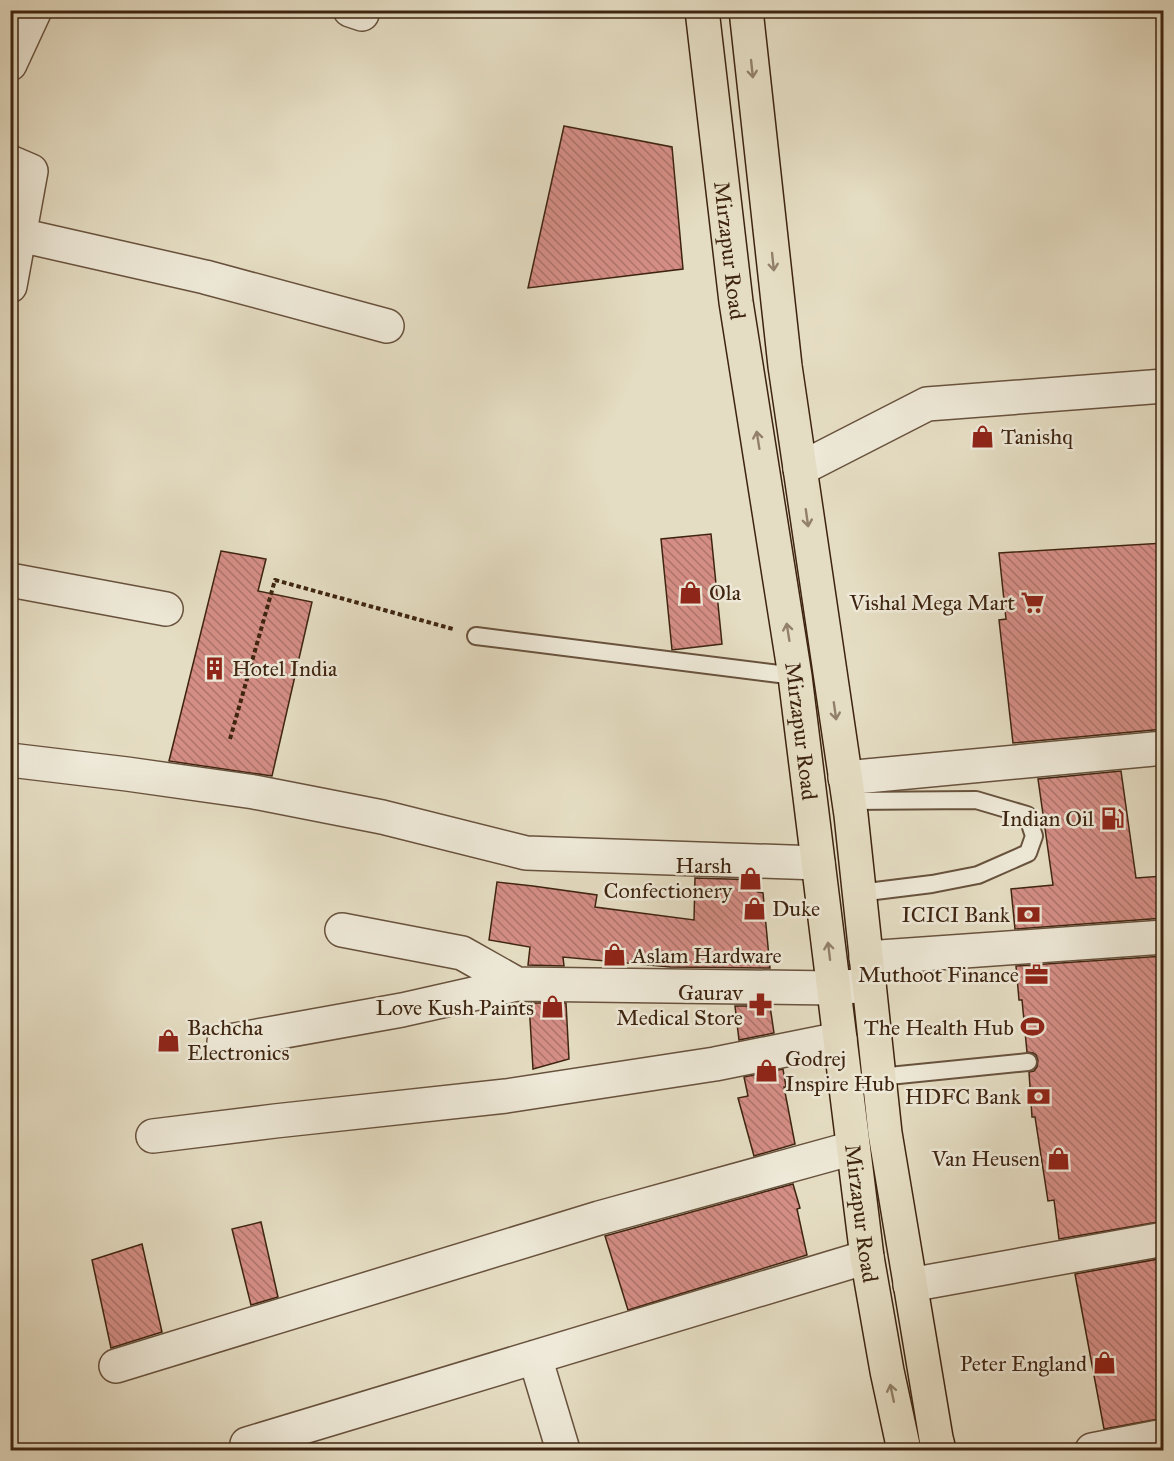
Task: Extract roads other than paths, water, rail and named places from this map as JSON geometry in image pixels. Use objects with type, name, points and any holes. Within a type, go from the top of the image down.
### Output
[{"type":"highway","name":"Mirzapur Road","points":[[702,10],[736,302],[795,676],[867,1257],[904,1450]]},
{"type":"highway","name":"Mirzapur Road","points":[[746,10],[785,366],[847,789],[885,1133],[939,1450]]},
{"type":"street","points":[[10,64],[35,10]]},
{"type":"street","points":[[10,162],[31,171],[10,286]]},
{"type":"street","points":[[20,235],[205,278],[387,326]]},
{"type":"street","points":[[800,469],[927,404],[1164,386]]},
{"type":"street","points":[[10,580],[166,609]]},
{"type":"street","points":[[847,789],[1164,748]]},
{"type":"street","points":[[10,760],[254,792],[382,817],[526,853],[818,863]]},
{"type":"street","points":[[342,930],[462,953],[517,984]]},
{"type":"street","points":[[224,1042],[402,1010],[517,984],[833,988],[867,972],[1164,937]]},
{"type":"street","points":[[153,1136],[506,1096],[715,1064],[840,1040]]},
{"type":"street","points":[[116,1365],[599,1218],[853,1148]]},
{"type":"street","points":[[910,1285],[1164,1239]]},
{"type":"street","points":[[247,1444],[867,1257]]},
{"type":"street","points":[[535,1357],[563,1450]]},
{"type":"street","points":[[1092,1450],[1164,1436]]},
{"type":"lane","points":[[476,636],[795,676]]},
{"type":"lane","points":[[847,789],[976,800],[1027,815],[1034,836],[1028,853],[978,875],[932,884],[859,893]]},
{"type":"lane","points":[[879,1077],[1028,1062]]},
{"type":"place","name":"Tanishq","points":[[983,436]]},
{"type":"place","name":"Ola","points":[[691,592]]},
{"type":"place","name":"Vishal Mega Mart","points":[[1033,602]]},
{"type":"place","name":"Hotel India","points":[[214,668]]},
{"type":"place","name":"Indian Oil","points":[[1112,818]]},
{"type":"place","name":"Harsh Confectionery","points":[[750,878]]},
{"type":"place","name":"Duke","points":[[754,908]]},
{"type":"place","name":"ICICI Bank","points":[[1028,914]]},
{"type":"place","name":"Aslam Hardware","points":[[614,955]]},
{"type":"place","name":"Muthoot Finance","points":[[1037,974]]},
{"type":"place","name":"Gaurav Medical Store","points":[[761,1005]]},
{"type":"place","name":"Love Kush Paints","points":[[552,1007]]},
{"type":"place","name":"The Health Hub","points":[[1032,1027]]},
{"type":"place","name":"Bachcha Electronics","points":[[169,1040]]},
{"type":"place","name":"Godrej Inspire Hub","points":[[767,1071]]},
{"type":"place","name":"HDFC Bank","points":[[1039,1096]]},
{"type":"place","name":"Van Heusen","points":[[1058,1158]]},
{"type":"place","name":"Peter England","points":[[1105,1363]]}]
